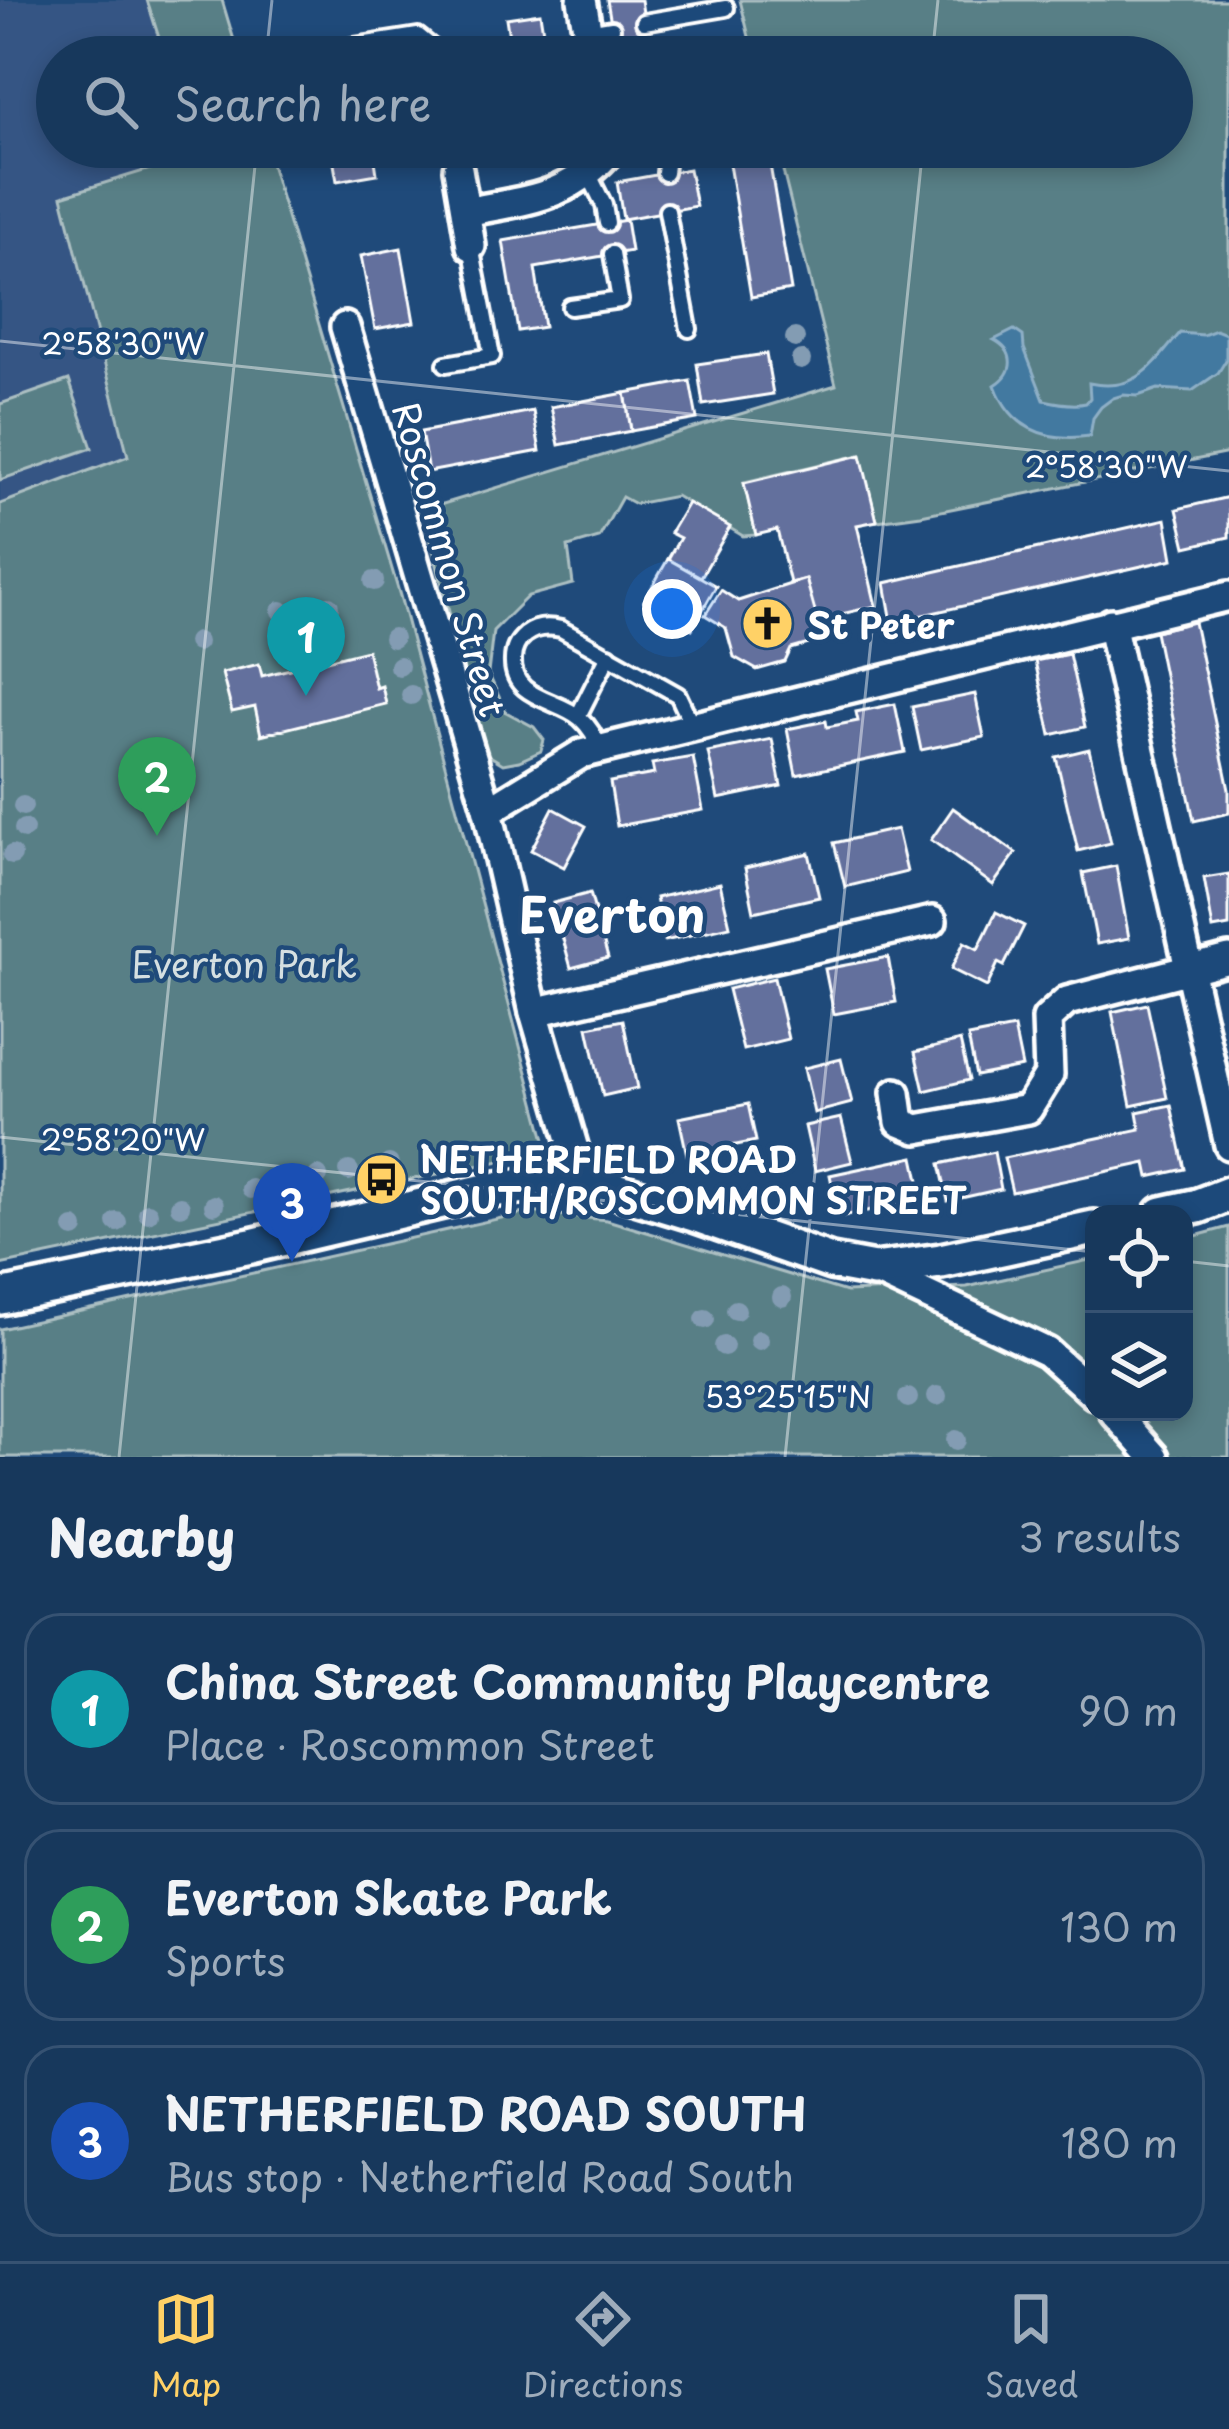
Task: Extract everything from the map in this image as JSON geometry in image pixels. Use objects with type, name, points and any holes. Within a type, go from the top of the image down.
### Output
[{"type":"street","points":[[581,0],[596,36]]},
{"type":"street","points":[[458,168],[471,246]]},
{"type":"street","points":[[466,212],[545,196],[572,185],[593,168]]},
{"type":"street","name":"Roscommon Street","points":[[345,327],[488,812],[534,1012],[583,1180]]},
{"type":"street","points":[[488,812],[581,754],[1229,596]]},
{"type":"street","points":[[1111,623],[1229,1145]]},
{"type":"street","points":[[534,1012],[932,921]]},
{"type":"street","points":[[896,1094],[900,1122],[917,1129],[1028,1109],[1049,1075],[1047,1019],[1067,1001],[1229,959]]},
{"type":"street","points":[[0,1297],[251,1246],[489,1190],[583,1180],[831,1262],[874,1270],[1047,1352],[1085,1386]]},
{"type":"street","points":[[1193,1207],[1229,1193]]},
{"type":"street","points":[[874,1270],[941,1261],[1085,1230]]},
{"type":"street","points":[[1122,1421],[1154,1457]]},
{"type":"lane","points":[[644,22],[726,8]]},
{"type":"lane","points":[[664,173],[665,168]]},
{"type":"lane","points":[[588,173],[608,223]]},
{"type":"lane","points":[[667,211],[689,329]]},
{"type":"lane","points":[[446,364],[492,356],[471,246]]},
{"type":"lane","points":[[570,307],[620,300],[612,254]]},
{"type":"lane","points":[[600,750],[595,735],[578,716],[520,684],[513,668],[515,648],[530,631],[561,629],[678,695],[693,727]]},
{"type":"lane","points":[[578,716],[609,655]]},
{"type":"shaded area","points":[[0,0],[147,0],[158,36],[36,36],[36,168],[152,168],[62,196],[128,456],[0,504]]},
{"type":"shaded area","points":[[1014,330],[1023,336],[1044,400],[1060,403],[1086,403],[1089,383],[1132,380],[1152,366],[1180,333],[1203,335],[1216,330],[1226,334],[1226,360],[1218,373],[1192,391],[1158,389],[1113,398],[1093,418],[1090,436],[1059,437],[1020,422],[995,385],[1007,374],[1010,362],[1006,350],[994,340]]},
{"type":"green space","points":[[147,0],[222,0],[233,36],[158,36]]},
{"type":"green space","points":[[740,0],[1229,0],[1229,453],[877,521],[860,455],[744,482],[756,535],[743,536],[676,496],[635,504],[622,497],[599,538],[568,547],[573,584],[528,596],[493,631],[488,673],[506,712],[534,727],[544,740],[541,751],[503,764],[485,753],[423,510],[836,385],[782,168],[1193,168],[1193,36],[749,36]]},
{"type":"green space","name":"Everton Park","points":[[154,168],[272,168],[400,596],[548,1151],[0,1265],[0,504],[128,456],[62,196]]},
{"type":"green space","points":[[69,380],[92,448],[0,480],[0,404]]},
{"type":"green space","points":[[529,1212],[607,1220],[846,1292],[967,1287],[1085,1261],[1085,1421],[1193,1421],[1193,1237],[1229,1227],[1229,1457],[0,1457],[0,1329]]},
{"type":"building","points":[[607,0],[641,0],[647,36],[613,36]]},
{"type":"building","points":[[540,13],[544,36],[509,36],[506,18]]},
{"type":"building","points":[[335,168],[376,168],[377,174],[337,181]]},
{"type":"building","points":[[730,168],[771,168],[791,290],[751,297]]},
{"type":"building","points":[[689,169],[696,206],[623,219],[617,182]]},
{"type":"building","points":[[626,220],[631,251],[535,268],[544,327],[518,331],[503,241]]},
{"type":"building","points":[[401,248],[414,322],[375,329],[361,256]]},
{"type":"building","points":[[766,354],[773,394],[703,405],[697,364]]},
{"type":"building","points":[[690,381],[697,419],[631,431],[625,393]]},
{"type":"building","points":[[625,393],[631,431],[559,445],[551,407]]},
{"type":"building","points":[[533,411],[540,451],[428,472],[421,432]]},
{"type":"building","points":[[861,455],[877,521],[857,525],[876,606],[816,620],[806,579],[790,583],[777,530],[756,535],[744,483]]},
{"type":"building","points":[[1229,497],[1229,537],[1186,547],[1177,509]]},
{"type":"building","points":[[688,503],[730,527],[701,577],[668,559],[680,538],[670,533]]},
{"type":"building","points":[[1166,519],[1173,559],[892,622],[885,583]]},
{"type":"building","points":[[668,559],[716,586],[692,629],[644,601]]},
{"type":"building","name":"St Peter","points":[[806,579],[823,640],[791,649],[785,662],[757,670],[734,657],[726,628],[705,615],[721,590],[738,601]]},
{"type":"building","points":[[1194,622],[1229,790],[1229,813],[1194,821],[1155,631]]},
{"type":"building","points":[[367,650],[376,688],[382,686],[386,704],[261,735],[255,707],[232,712],[222,673],[259,664],[262,676]]},
{"type":"building","points":[[1069,654],[1085,727],[1051,735],[1035,661]]},
{"type":"building","points":[[975,694],[984,737],[921,750],[912,707]]},
{"type":"building","points":[[895,704],[905,752],[796,775],[787,729],[858,721],[856,712]]},
{"type":"building","points":[[772,739],[781,786],[718,799],[708,752]]},
{"type":"building","points":[[1089,749],[1111,843],[1078,851],[1056,757]]},
{"type":"building","points":[[693,757],[703,810],[617,826],[610,782],[654,774],[652,764]]},
{"type":"building","points":[[553,808],[586,826],[564,867],[531,850]]},
{"type":"building","points":[[953,808],[1016,853],[993,885],[931,840]]},
{"type":"building","points":[[897,829],[907,872],[845,887],[834,843]]},
{"type":"building","points":[[809,853],[819,897],[754,912],[745,868]]},
{"type":"building","points":[[1116,866],[1129,938],[1097,944],[1083,873]]},
{"type":"building","points":[[1229,874],[1229,926],[1213,929],[1204,878]]},
{"type":"building","points":[[720,883],[730,926],[665,941],[656,898]]},
{"type":"building","points":[[590,893],[608,958],[571,968],[553,903]]},
{"type":"building","points":[[996,912],[1024,926],[1004,966],[998,963],[987,987],[951,969],[964,942],[978,949]]},
{"type":"building","points":[[888,957],[896,1002],[834,1014],[825,969]]},
{"type":"building","points":[[774,978],[788,1039],[743,1050],[728,989]]},
{"type":"building","points":[[1147,1004],[1167,1098],[1131,1106],[1112,1012]]},
{"type":"building","points":[[623,1020],[637,1088],[603,1096],[588,1027]]},
{"type":"building","points":[[1014,1028],[1022,1067],[976,1076],[968,1037]]},
{"type":"building","points":[[960,1041],[969,1080],[924,1091],[915,1052]]},
{"type":"building","points":[[841,1059],[852,1103],[814,1113],[804,1068]]},
{"type":"building","points":[[748,1104],[756,1141],[687,1155],[679,1118]]},
{"type":"building","points":[[1171,1105],[1185,1169],[1149,1177],[1146,1163],[1012,1192],[1004,1158],[1140,1129],[1137,1112]]},
{"type":"building","points":[[841,1118],[852,1162],[815,1171],[805,1126]]},
{"type":"building","points":[[994,1152],[1001,1189],[948,1201],[940,1164]]},
{"type":"building","points":[[914,1157],[923,1199],[839,1217],[830,1175]]},
{"type":"place","name":"St Peter","points":[[768,624]]},
{"type":"place","name":"China Street Community Playcentre","points":[[306,696]]},
{"type":"place","name":"Everton Skate Park","points":[[157,836]]},
{"type":"place","name":"NETHERFIELD ROAD SOUTH/ROSCOMMON STREET","points":[[381,1179]]},
{"type":"place","name":"NETHERFIELD ROAD SOUTH","points":[[292,1262]]},
{"type":"district","name":"Everton","points":[[612,913]]}]
